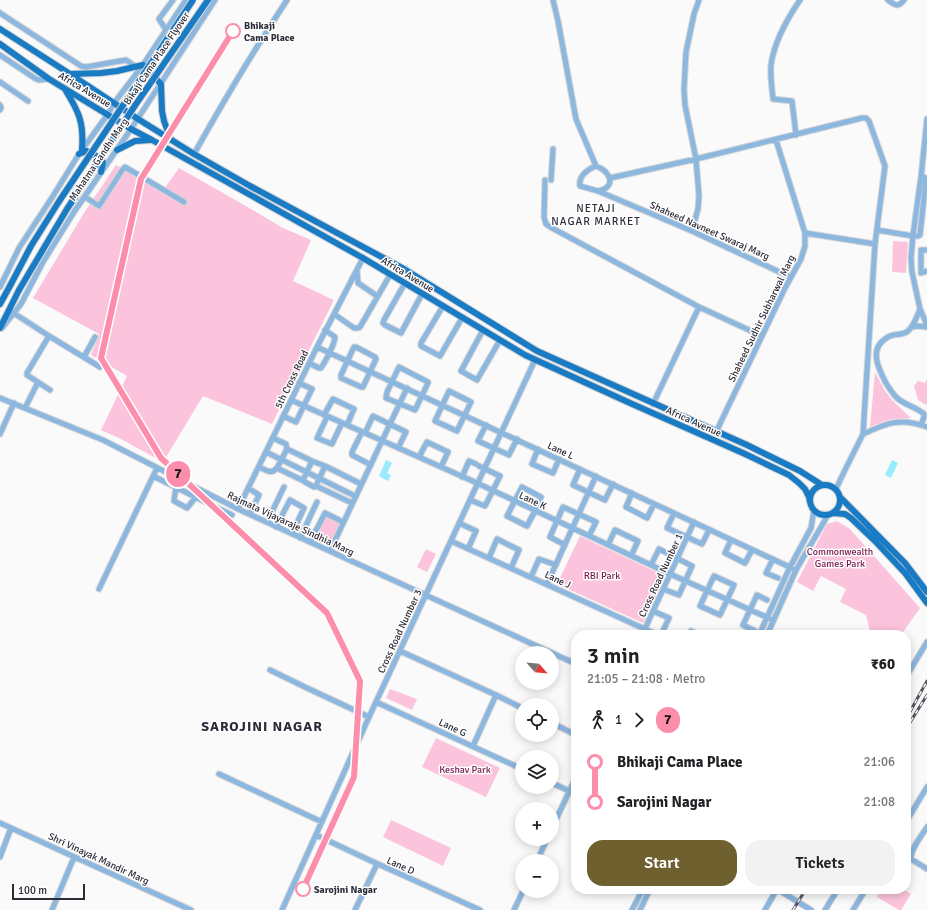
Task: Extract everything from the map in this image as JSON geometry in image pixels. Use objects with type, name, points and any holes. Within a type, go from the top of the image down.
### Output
[{"type":"main road","name":"Bikaji Cama Place Flyover","points":[[0,304],[31,246],[58,203],[193,0]]},
{"type":"main road","name":"Bikaji Cama Place Flyover","points":[[11,312],[20,290],[66,209],[208,0]]},
{"type":"main road","name":"Africa Avenue","points":[[0,29],[194,154],[404,269],[537,351],[747,445],[800,471],[822,485]]},
{"type":"main road","name":"Africa Avenue","points":[[0,44],[49,79],[131,129],[362,258],[535,360],[789,475],[805,489],[810,502]]},
{"type":"main road","points":[[70,74],[101,73],[143,65],[160,84],[162,111],[171,140]]},
{"type":"main road","points":[[64,88],[78,111],[82,123],[83,136],[80,151],[86,150],[99,157],[104,162],[101,172]]},
{"type":"main road","points":[[117,150],[135,141],[152,140]]},
{"type":"main road","name":"Mahatma Gandhi Marg","points":[[0,329],[11,312]]},
{"type":"main road","points":[[927,592],[905,563],[840,497],[836,489],[832,486],[822,485],[814,490],[810,502],[814,510],[821,514],[845,514],[856,522],[905,573],[927,603]]},
{"type":"main road","points":[[830,514],[837,510],[840,497]]},
{"type":"street","points":[[166,30],[159,18],[173,0]]},
{"type":"street","name":"Mahatma Gandhi Marg","points":[[0,287],[19,248],[80,151],[143,65],[186,0]]},
{"type":"street","name":"Mahatma Gandhi Marg","points":[[11,312],[21,304],[43,262],[74,212],[138,119],[215,0]]},
{"type":"street","points":[[194,154],[255,49],[287,0]]},
{"type":"street","points":[[553,0],[576,119],[596,166],[604,170],[610,178]]},
{"type":"street","points":[[692,231],[699,203],[696,159],[685,105],[684,89],[686,52],[694,14],[699,0]]},
{"type":"street","points":[[796,135],[792,101],[773,99],[771,65],[782,30],[800,0]]},
{"type":"street","points":[[888,0],[895,5],[901,4],[904,0]]},
{"type":"street","points":[[0,13],[81,66],[86,67],[126,60],[135,66]]},
{"type":"street","points":[[0,55],[36,79],[49,79]]},
{"type":"street","points":[[0,82],[28,101]]},
{"type":"street","points":[[0,105],[0,110]]},
{"type":"street","points":[[610,178],[776,140],[862,118],[866,118],[869,121],[885,166],[875,244],[863,434],[836,489]]},
{"type":"street","points":[[877,230],[913,236],[920,235],[924,223],[927,120]]},
{"type":"street","name":"Shaheed Sudhir Subharwal Marg","points":[[716,432],[790,277],[801,259],[805,246],[805,232],[776,140]]},
{"type":"street","points":[[552,180],[553,149]]},
{"type":"street","name":"Shaheed Navneet Swaraj Marg","points":[[596,166],[585,173],[580,180],[580,186],[598,190],[692,231],[790,277]]},
{"type":"street","points":[[84,197],[99,206],[125,167],[184,202]]},
{"type":"street","points":[[598,190],[602,190],[608,185],[610,178]]},
{"type":"street","points":[[921,425],[924,414],[898,398],[887,384],[876,362],[876,352],[881,342],[889,336],[904,333],[912,327],[927,326],[920,309],[912,272],[911,258],[913,236],[925,178]]},
{"type":"street","points":[[545,180],[544,217],[546,224],[699,307],[762,336]]},
{"type":"street","points":[[805,232],[875,244]]},
{"type":"street","points":[[927,250],[920,250],[921,273],[927,272]]},
{"type":"street","name":"5th Cross Road","points":[[238,509],[362,258]]},
{"type":"street","points":[[356,270],[358,283],[377,296]]},
{"type":"street","points":[[334,314],[354,328],[360,327],[390,275]]},
{"type":"street","points":[[405,283],[384,320],[383,323],[385,325],[401,332],[422,294]]},
{"type":"street","points":[[442,306],[420,345],[440,356],[462,318]]},
{"type":"street","points":[[653,404],[699,307]]},
{"type":"street","points":[[912,327],[920,309]]},
{"type":"street","points":[[11,312],[100,368]]},
{"type":"street","points":[[309,363],[321,368],[329,353],[335,337],[326,330]]},
{"type":"street","points":[[483,330],[461,371],[474,379],[477,380],[500,340]]},
{"type":"street","points":[[49,336],[27,371],[27,375],[50,390]]},
{"type":"street","points":[[84,357],[95,337]]},
{"type":"street","name":"Lane L","points":[[317,347],[796,570]]},
{"type":"street","points":[[354,347],[375,357],[376,359],[370,371],[362,387],[341,378],[354,347]]},
{"type":"street","name":"Cross Road Number 3","points":[[282,910],[369,717],[535,360]]},
{"type":"street","points":[[400,367],[428,382],[422,396],[416,409],[414,410],[386,398],[387,392],[398,368],[400,367]]},
{"type":"street","points":[[26,408],[38,382]]},
{"type":"street","points":[[283,416],[296,422],[312,389],[300,383]]},
{"type":"street","points":[[330,551],[407,388]]},
{"type":"street","points":[[449,391],[471,402],[464,415],[456,431],[435,421],[449,391]]},
{"type":"street","name":"Rajmata Vijayaraje Sindhia Marg","points":[[0,398],[103,440],[238,509],[571,662]]},
{"type":"street","points":[[333,399],[354,409],[332,444],[317,438],[326,416],[333,399]]},
{"type":"street","name":"Lane K","points":[[291,400],[462,476],[631,556],[773,620]]},
{"type":"street","points":[[0,434],[14,403]]},
{"type":"street","points":[[371,465],[352,455],[352,452],[373,416],[406,432],[398,448]]},
{"type":"street","points":[[863,434],[885,424],[896,422],[909,422],[927,427]]},
{"type":"street","points":[[486,425],[478,441],[509,455],[517,440]]},
{"type":"street","points":[[259,467],[271,472],[275,471],[287,449],[286,444],[273,438]]},
{"type":"street","points":[[419,457],[427,442],[448,452],[441,467]]},
{"type":"street","points":[[287,449],[361,484]]},
{"type":"street","points":[[538,449],[532,464],[553,473],[559,459]]},
{"type":"street","points":[[266,452],[355,496]]},
{"type":"street","points":[[304,481],[303,480],[312,460]]},
{"type":"street","points":[[462,476],[470,461],[500,476],[485,506],[470,500]]},
{"type":"street","points":[[316,486],[325,466]]},
{"type":"street","points":[[99,589],[157,468]]},
{"type":"street","points":[[277,468],[314,487],[316,486],[352,503]]},
{"type":"street","points":[[580,469],[573,485],[605,500],[613,484]]},
{"type":"street","points":[[153,476],[232,515]]},
{"type":"street","points":[[547,584],[596,476]]},
{"type":"street","points":[[176,487],[174,501],[187,508],[196,497]]},
{"type":"street","points":[[267,522],[284,487]]},
{"type":"street","points":[[522,487],[541,497],[535,511],[527,526],[507,516],[522,487]]},
{"type":"street","points":[[248,488],[259,495],[250,514]]},
{"type":"street","points":[[632,493],[626,507],[647,518],[654,504]]},
{"type":"street","points":[[276,527],[290,500],[304,508],[292,534]]},
{"type":"street","points":[[300,538],[317,502]]},
{"type":"street","points":[[565,545],[550,537],[563,507],[596,522],[589,536]]},
{"type":"street","points":[[761,630],[790,567],[811,528],[814,510]]},
{"type":"street","points":[[310,542],[325,513],[343,522]]},
{"type":"street","points":[[674,513],[667,528],[702,544],[710,530]]},
{"type":"street","points":[[769,630],[796,570],[830,514]]},
{"type":"street","name":"Cross Road Number 1","points":[[645,629],[694,522]]},
{"type":"street","points":[[459,523],[476,531],[468,549]]},
{"type":"street","points":[[608,545],[615,530],[638,541],[631,556]]},
{"type":"street","points":[[489,558],[497,539],[519,550],[511,568]]},
{"type":"street","points":[[731,540],[725,553],[745,563],[752,550]]},
{"type":"street","name":"Lane J","points":[[451,541],[645,629]]},
{"type":"street","points":[[651,565],[659,549],[692,566],[679,595],[663,589]]},
{"type":"street","points":[[531,577],[539,559],[556,565]]},
{"type":"street","points":[[773,559],[766,573],[778,578]]},
{"type":"street","points":[[714,576],[734,585],[720,615],[700,606],[707,590],[714,576]]},
{"type":"street","points":[[753,630],[743,625],[750,609],[757,595],[767,600]]},
{"type":"street","points":[[653,611],[669,618],[663,630]]},
{"type":"street","points":[[911,669],[927,642]]},
{"type":"street","points":[[400,651],[515,704]]},
{"type":"street","points":[[270,670],[369,717]]},
{"type":"street","points":[[473,746],[496,695]]},
{"type":"street","name":"Lane G","points":[[376,702],[515,766]]},
{"type":"street","points":[[559,726],[571,732]]},
{"type":"street","points":[[219,774],[322,822]]},
{"type":"street","points":[[559,786],[569,791]]},
{"type":"street","points":[[559,813],[571,787]]},
{"type":"street","points":[[911,814],[927,787]]},
{"type":"street","name":"Shri Vinayak Mandir Marg","points":[[0,823],[191,910]]},
{"type":"street","points":[[927,827],[913,850],[911,859],[927,869]]},
{"type":"street","points":[[0,857],[11,828]]},
{"type":"street","name":"Lane D","points":[[316,835],[480,910]]},
{"type":"street","points":[[52,910],[75,857]]},
{"type":"street","points":[[355,910],[377,864]]},
{"type":"street","points":[[632,910],[640,894]]},
{"type":"street","points":[[640,910],[648,894]]},
{"type":"street","points":[[765,910],[774,894]]},
{"type":"street","points":[[785,894],[810,910]]},
{"type":"street","points":[[826,910],[835,894]]},
{"type":"street","points":[[853,910],[863,894]]},
{"type":"street","points":[[514,910],[520,898]]},
{"type":"green space","points":[[116,165],[164,189],[179,168],[283,228],[311,240],[293,281],[334,300],[272,424],[203,396],[163,462],[101,430],[127,376],[91,355],[99,334],[33,298],[84,213]]},
{"type":"green space","points":[[893,241],[908,242],[906,273],[892,272]]},
{"type":"green space","points":[[875,372],[885,391],[911,418],[892,419],[870,427]]},
{"type":"green space","points":[[927,379],[926,405],[918,400],[914,386],[918,381],[925,383]]},
{"type":"green space","points":[[326,516],[340,523],[331,543],[317,536]]},
{"type":"green space","name":"Commonwealth Games Park","points":[[837,521],[850,529],[920,608],[905,630],[870,630],[866,615],[840,602],[846,589],[821,576],[813,591],[797,582],[827,524]]},
{"type":"green space","name":"RBI Park","points":[[580,536],[665,576],[643,623],[557,584]]},
{"type":"green space","points":[[426,549],[436,554],[427,572],[417,567]]},
{"type":"green space","points":[[390,689],[417,699],[412,710],[386,698]]},
{"type":"green space","name":"Keshav Park","points":[[436,738],[500,768],[486,797],[422,767]]},
{"type":"green space","points":[[391,820],[451,848],[443,866],[383,837]]},
{"type":"green space","points":[[879,894],[911,894],[901,910],[877,897]]},
{"type":"water","points":[[386,460],[392,463],[387,473],[391,475],[388,481],[379,476]]},
{"type":"water","points":[[892,460],[898,463],[891,478],[885,475]]},
{"type":"railway","points":[[911,710],[927,681]]},
{"type":"railway","points":[[911,721],[927,695]]},
{"type":"railway","points":[[793,910],[803,894]]},
{"type":"metro line","name":"7","points":[[233,31],[141,179],[101,358],[161,458],[327,613],[360,681],[354,777],[303,889]]},
{"type":"place","name":"Bhikaji Cama Place","points":[[233,31]]},
{"type":"place","name":"Sarojini Nagar","points":[[303,889]]},
{"type":"district","name":"NETAJI NAGAR MARKET","points":[[596,214]]},
{"type":"district","name":"SAROJINI NAGAR","points":[[262,726]]}]
